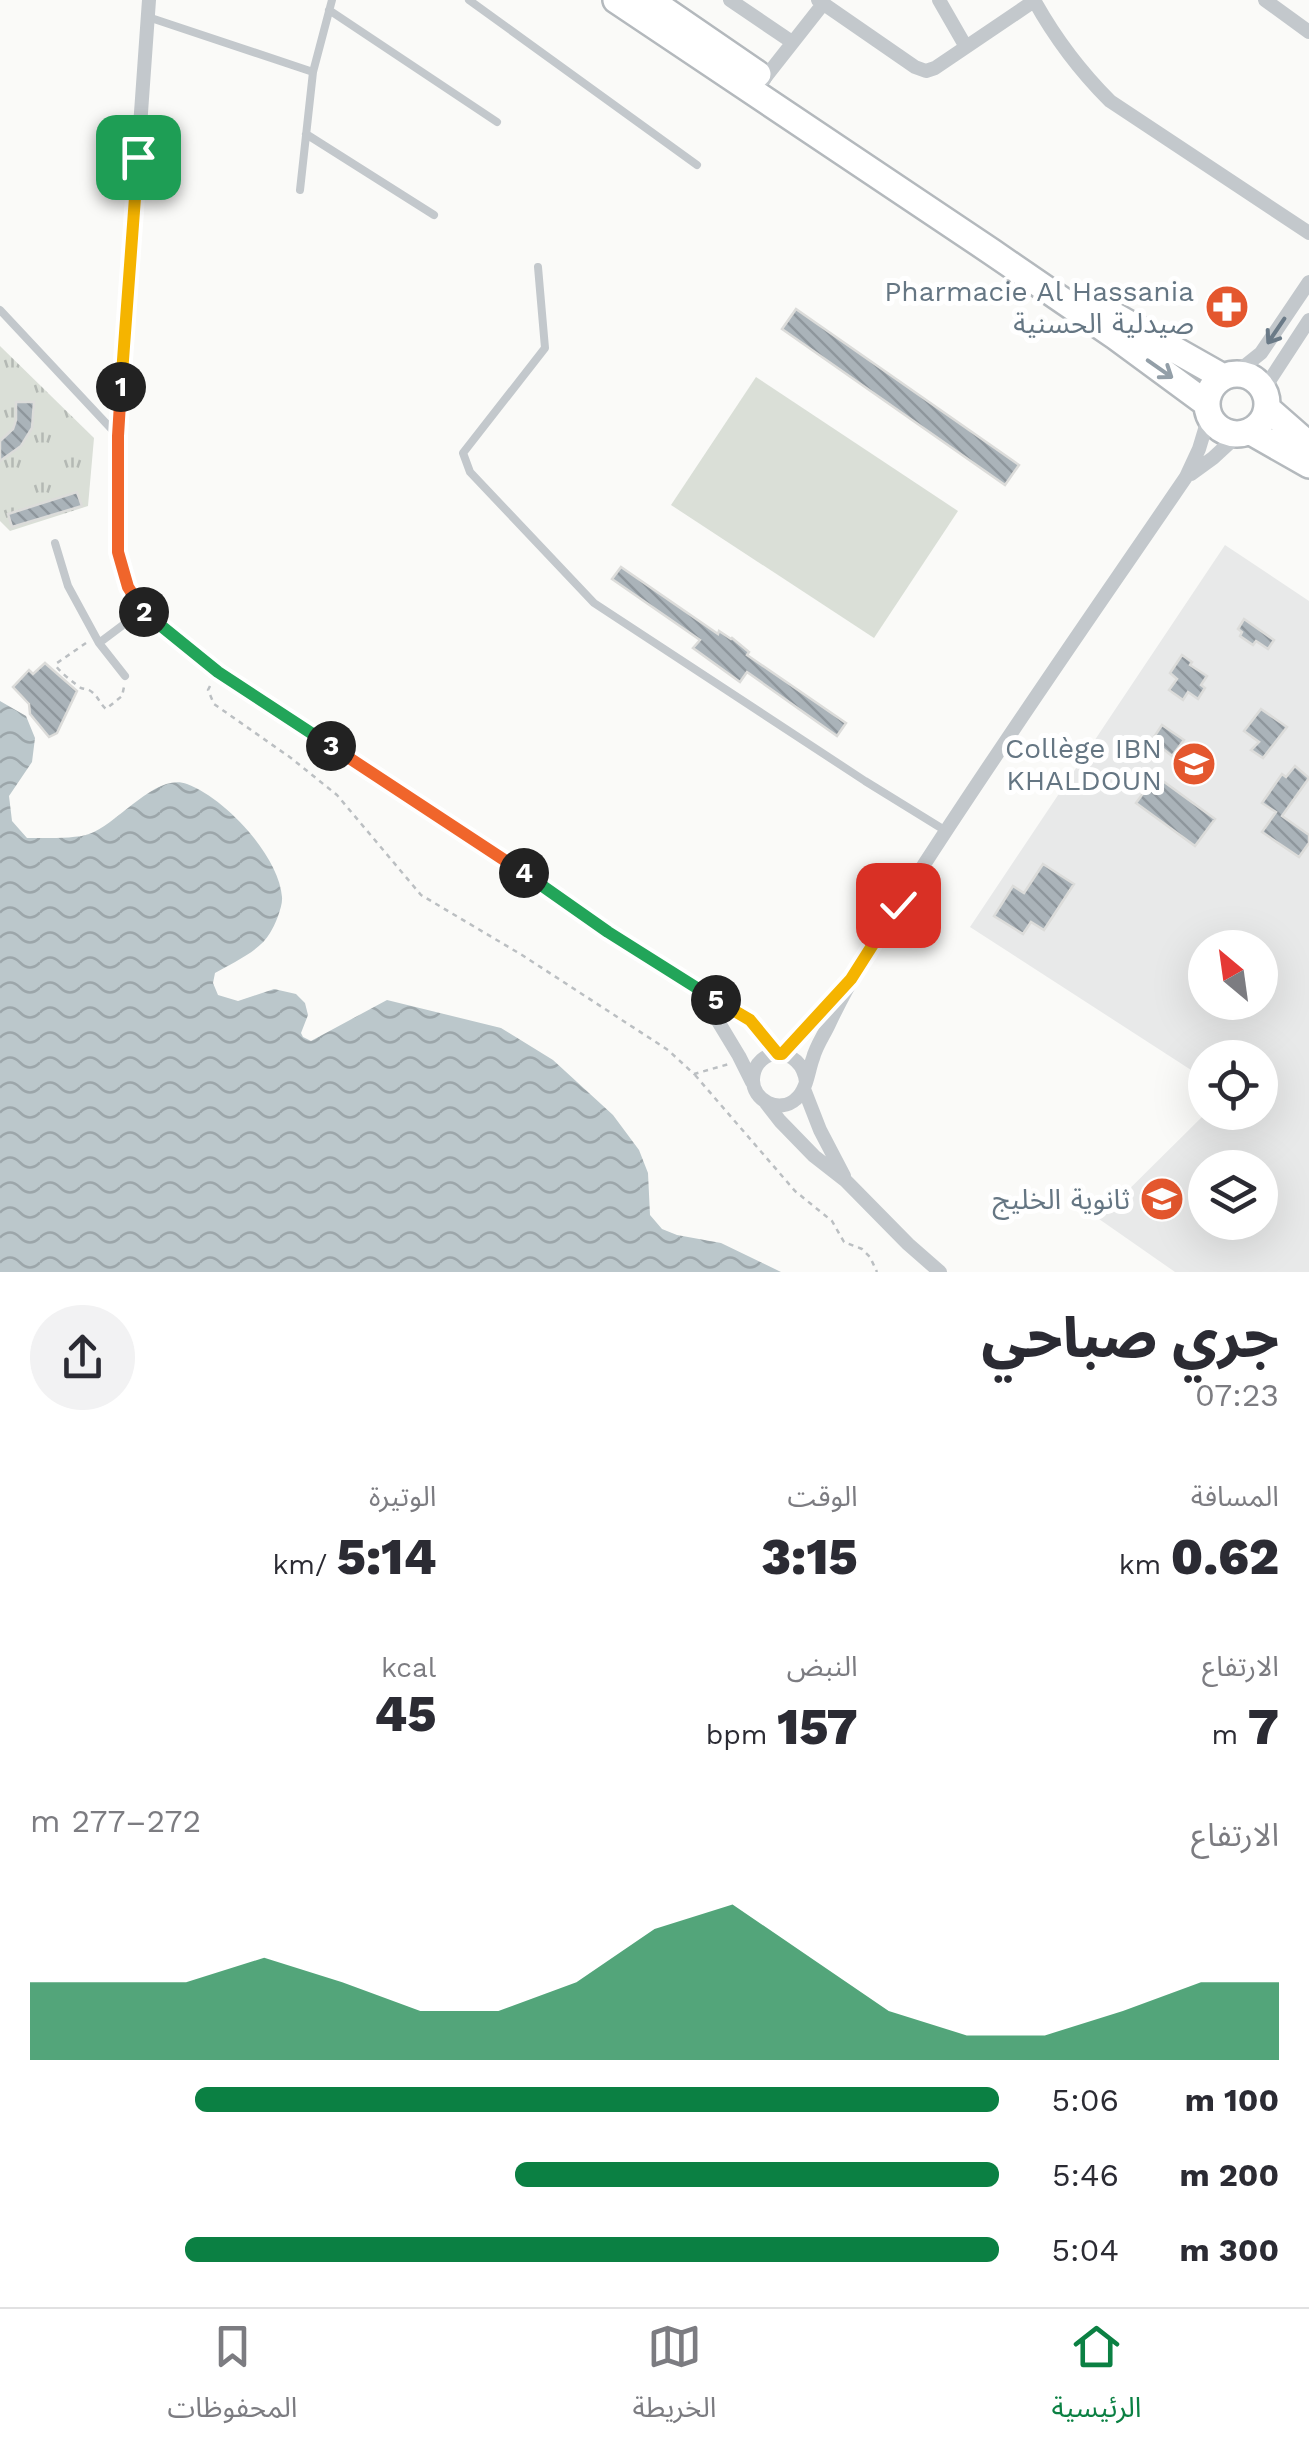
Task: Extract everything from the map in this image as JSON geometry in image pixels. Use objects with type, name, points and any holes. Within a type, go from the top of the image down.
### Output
[{"type":"highway","points":[[616,0],[1116,337],[1208,410],[1216,426],[1226,433],[1244,433],[1259,426],[1266,399]]},
{"type":"highway","points":[[650,0],[1117,318],[1229,375],[1249,376],[1260,383],[1266,399],[1309,445]]},
{"type":"highway","points":[[1208,410],[1208,393],[1229,375]]},
{"type":"highway","points":[[1244,433],[1309,465]]},
{"type":"street","points":[[149,0],[118,436],[118,552],[128,587],[142,610],[218,672],[474,838],[700,992],[736,1010],[780,1054]]},
{"type":"street","points":[[730,0],[792,42]]},
{"type":"street","points":[[939,0],[966,47]]},
{"type":"street","points":[[764,79],[820,2],[926,71],[1034,0],[1057,41],[1110,101],[1309,233]]},
{"type":"street","points":[[1265,0],[1309,32]]},
{"type":"street","points":[[1229,375],[1261,353],[1309,282]]},
{"type":"street","points":[[1266,399],[1306,328]]},
{"type":"street","points":[[700,992],[760,1098],[781,1106],[795,1101],[805,1086],[814,1052],[851,979],[946,831],[1186,477],[1199,449],[1208,410]]},
{"type":"street","points":[[1186,477],[1244,433]]},
{"type":"street","points":[[780,1054],[851,979]]},
{"type":"street","points":[[754,1085],[758,1064],[764,1058],[780,1054],[800,1062],[820,1130],[846,1181]]},
{"type":"street","points":[[766,1102],[814,1156],[846,1181],[940,1272]]},
{"type":"lane","points":[[470,0],[697,165]]},
{"type":"lane","points":[[300,190],[312,72],[331,5],[496,122]]},
{"type":"lane","points":[[148,17],[312,72]]},
{"type":"lane","points":[[306,134],[434,215]]},
{"type":"lane","points":[[538,267],[545,348],[463,453],[470,472],[594,604],[946,831]]},
{"type":"lane","points":[[0,310],[118,436]]},
{"type":"lane","points":[[55,543],[68,586],[97,640],[125,676]]},
{"type":"lane","points":[[97,640],[142,610]]},
{"type":"path","points":[[97,640],[61,659],[57,663],[62,675],[93,693],[106,709],[122,696],[125,676]]},
{"type":"path","points":[[218,672],[208,690],[214,704],[337,795],[421,895],[668,1050],[694,1074],[795,1190],[832,1221],[844,1242],[870,1257],[877,1272]]},
{"type":"path","points":[[694,1074],[730,1063]]},
{"type":"shaded area","name":"Collège IBN KHALDOUN","points":[[1225,545],[1309,601],[1309,1272],[1175,1272],[1099,1219],[1189,1130],[1278,1130],[1278,1040],[1188,1040],[1188,1068],[970,927]]},
{"type":"green space","points":[[0,346],[94,438],[88,506],[10,531],[0,521]]},
{"type":"green space","points":[[756,377],[958,511],[874,638],[671,505]]},
{"type":"water","points":[[0,701],[26,716],[35,738],[32,762],[9,796],[12,821],[27,838],[89,834],[150,792],[175,782],[202,791],[217,802],[261,847],[279,881],[280,910],[260,945],[215,973],[213,983],[218,995],[238,1001],[274,989],[296,994],[305,1003],[308,1015],[301,1033],[311,1041],[387,1000],[501,1028],[553,1060],[613,1115],[639,1150],[648,1173],[650,1215],[662,1229],[721,1243],[781,1272],[0,1272]]},
{"type":"building","points":[[796,309],[1019,465],[1005,485],[782,329]]},
{"type":"building","points":[[16,402],[34,402],[32,428],[21,446],[0,461],[0,441],[13,429]]},
{"type":"building","points":[[77,492],[82,506],[12,527],[8,514]]},
{"type":"building","points":[[621,567],[718,634],[719,631],[732,638],[749,652],[747,655],[846,723],[837,736],[747,672],[740,682],[693,648],[700,640],[612,579]]},
{"type":"building","points":[[1244,619],[1274,640],[1268,649],[1240,636],[1242,632],[1238,629]]},
{"type":"building","points":[[1182,655],[1207,676],[1198,699],[1188,692],[1183,700],[1169,690],[1177,679],[1170,673]]},
{"type":"building","points":[[45,663],[77,691],[57,733],[49,737],[30,714],[29,704],[13,687],[29,670],[33,674]]},
{"type":"building","points":[[1261,709],[1287,727],[1263,758],[1251,750],[1259,742],[1244,731]]},
{"type":"building","points":[[1162,725],[1184,740],[1172,756],[1152,740]]},
{"type":"building","points":[[1295,766],[1309,778],[1282,816],[1309,835],[1309,843],[1299,857],[1262,832],[1276,812],[1262,803],[1282,774],[1286,777]]},
{"type":"building","points":[[1156,776],[1215,819],[1195,846],[1136,803]]},
{"type":"building","points":[[1043,864],[1074,884],[1044,930],[1031,922],[1023,934],[994,916],[1013,886],[1024,893]]},
{"type":"place","name":"Pharmacie Al Hassania صيدلية الحسنية","points":[[1227,307]]},
{"type":"place","name":"Collège IBN KHALDOUN","points":[[1194,764]]},
{"type":"place","name":"ثانوية الخليج","points":[[1162,1199]]},
{"type":"route","points":[[138,157],[118,436],[118,552],[128,587],[142,610],[218,672],[474,838],[608,932],[700,992],[736,1010],[750,1020],[778,1054],[851,979],[898,905]]}]
